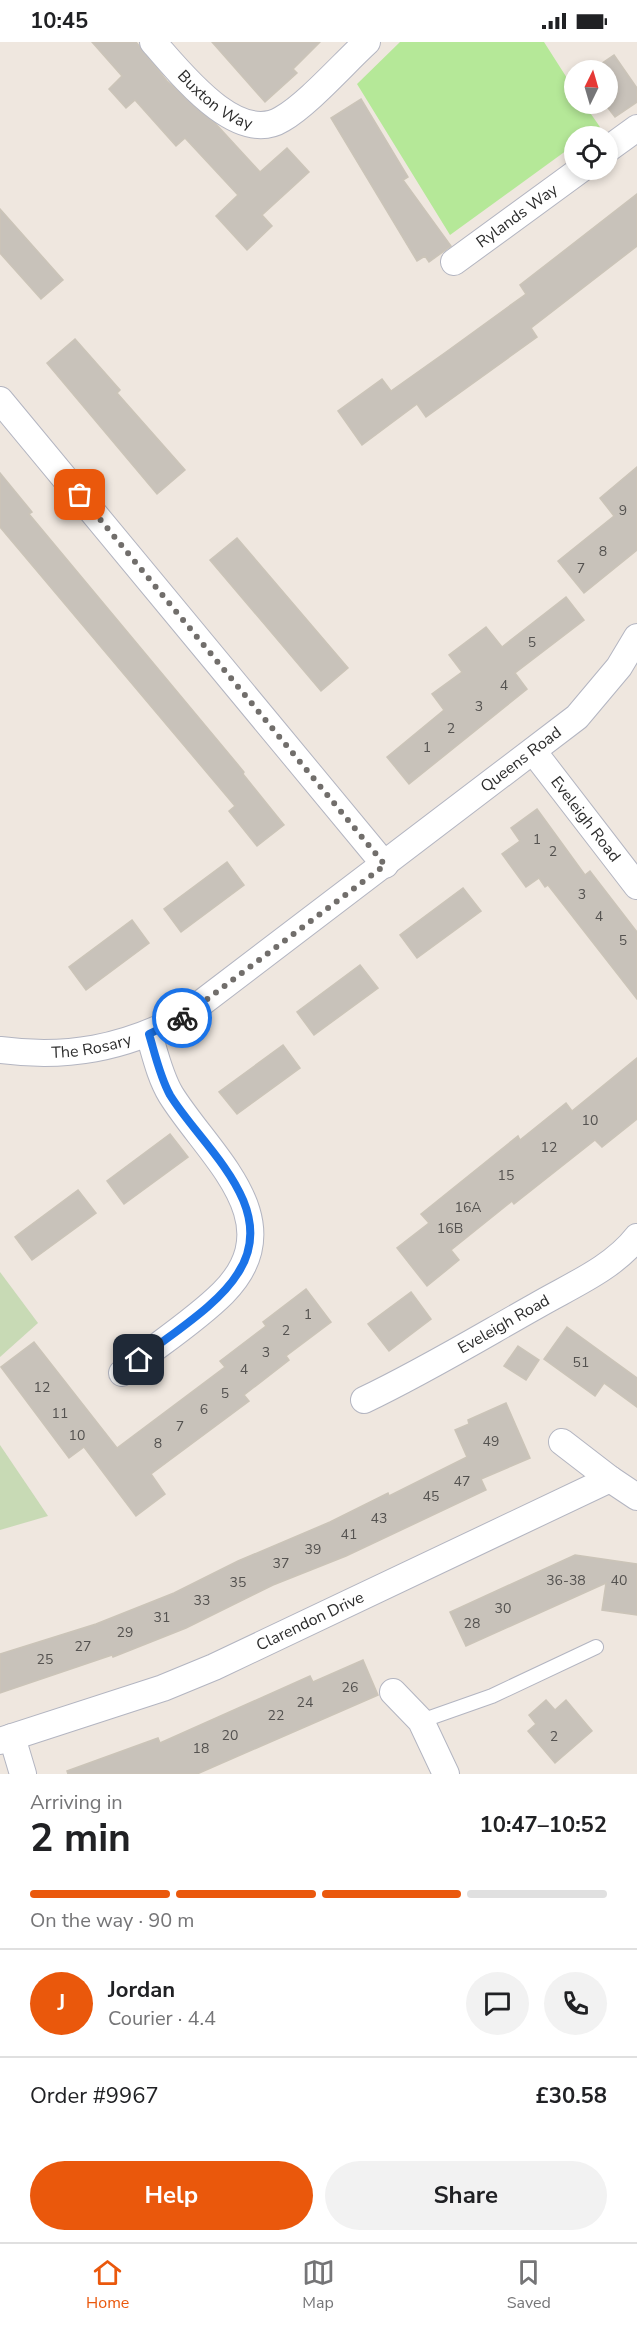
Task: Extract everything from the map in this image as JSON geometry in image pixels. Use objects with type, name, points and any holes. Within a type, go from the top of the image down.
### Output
[{"type":"street","name":"Buxton Way","points":[[153,42],[218,110],[246,124],[265,124],[280,121],[295,109],[367,42]]},
{"type":"street","points":[[618,142],[637,128]]},
{"type":"street","name":"Rylands Way","points":[[454,262],[566,180]]},
{"type":"street","points":[[0,400],[385,865]]},
{"type":"street","name":"Queens Road","points":[[385,865],[577,717],[619,667],[637,637]]},
{"type":"street","name":"Eveleigh Road","points":[[533,751],[637,886]]},
{"type":"street","name":"The Rosary","points":[[0,1050],[92,1050],[120,1045],[149,1034],[183,1017],[385,865]]},
{"type":"street","points":[[122,1373],[222,1293],[238,1273],[251,1240],[249,1219],[243,1197],[169,1093],[149,1034]]},
{"type":"street","name":"Eveleigh Road","points":[[364,1400],[444,1358],[601,1269],[627,1250],[637,1237]]},
{"type":"street","points":[[562,1442],[637,1497]]},
{"type":"street","name":"Clarendon Drive","points":[[6,1739],[163,1688],[214,1667],[610,1479]]},
{"type":"street","points":[[393,1692],[421,1721],[446,1774]]},
{"type":"street","points":[[6,1739],[24,1774]]},
{"type":"lane","points":[[421,1721],[492,1696],[596,1647]]},
{"type":"green space","points":[[400,42],[544,42],[564,73],[564,114],[591,114],[599,126],[564,126],[564,152],[450,235],[357,84]]},
{"type":"green space","points":[[0,1272],[38,1323],[0,1357]]},
{"type":"green space","points":[[0,1445],[48,1516],[0,1530]]},
{"type":"building","points":[[92,42],[136,42],[167,81],[215,123],[260,172],[287,148],[309,172],[262,215],[272,226],[247,250],[216,216],[238,195],[185,138],[176,146],[135,100],[126,108],[109,89],[122,76]]},
{"type":"building","points":[[212,42],[320,42],[293,69],[297,73],[265,102]]},
{"type":"building","points":[[614,55],[617,60],[607,60]]},
{"type":"building","points":[[618,61],[637,88],[637,102],[615,117],[613,114],[618,114]]},
{"type":"building","points":[[361,99],[408,177],[403,180],[451,246],[429,262],[425,256],[417,261],[331,118]]},
{"type":"building","points":[[637,194],[637,246],[531,328],[537,337],[426,417],[417,404],[362,445],[338,411],[382,379],[391,391],[526,294],[520,285]]},
{"type":"building","points":[[0,209],[63,280],[41,299],[0,253]]},
{"type":"building","points":[[75,339],[120,390],[117,393],[185,470],[157,494],[47,363]]},
{"type":"building","points":[[637,467],[637,550],[584,593],[558,561],[614,516],[600,498]]},
{"type":"building","points":[[0,473],[32,512],[29,514],[244,772],[243,774],[284,825],[257,846],[229,811],[235,806],[0,527]]},
{"type":"building","points":[[237,538],[348,668],[321,691],[210,560]]},
{"type":"building","points":[[566,597],[584,620],[515,673],[527,689],[409,784],[387,757],[444,710],[432,694],[462,672],[449,655],[486,627],[502,647]]},
{"type":"building","points":[[537,809],[585,875],[590,871],[637,932],[637,999],[548,885],[545,887],[539,878],[526,887],[502,854],[520,841],[511,828]]},
{"type":"building","points":[[227,862],[244,885],[181,932],[164,909]]},
{"type":"building","points":[[463,888],[481,911],[417,958],[400,935]]},
{"type":"building","points":[[132,920],[149,943],[86,990],[69,967]]},
{"type":"building","points":[[360,965],[378,988],[314,1035],[297,1012]]},
{"type":"building","points":[[283,1045],[300,1068],[237,1114],[219,1092]]},
{"type":"building","points":[[637,1058],[637,1119],[602,1147],[595,1140],[514,1204],[512,1201],[451,1250],[459,1260],[427,1286],[397,1248],[429,1223],[421,1214],[518,1136],[520,1140],[566,1103],[572,1111]]},
{"type":"building","points":[[170,1134],[188,1157],[124,1204],[107,1181]]},
{"type":"building","points":[[78,1190],[96,1213],[32,1260],[15,1237]]},
{"type":"building","points":[[306,1289],[331,1322],[286,1356],[289,1360],[244,1395],[249,1401],[151,1474],[165,1494],[136,1516],[84,1447],[69,1458],[1,1367],[34,1342],[117,1448],[225,1367],[220,1361],[266,1326],[263,1322]]},
{"type":"building","points":[[411,1292],[431,1319],[389,1351],[368,1324]]},
{"type":"building","points":[[567,1327],[637,1378],[637,1407],[604,1383],[595,1396],[544,1359]]},
{"type":"building","points":[[518,1346],[539,1360],[526,1380],[504,1366]]},
{"type":"building","points":[[506,1403],[530,1458],[481,1479],[486,1490],[346,1556],[273,1585],[186,1628],[113,1657],[112,1655],[0,1693],[0,1654],[96,1624],[174,1593],[238,1561],[330,1522],[388,1493],[389,1496],[467,1457],[455,1430],[469,1424],[468,1420]]},
{"type":"building","points":[[575,1555],[637,1564],[637,1615],[602,1610],[606,1583],[466,1646],[450,1612]]},
{"type":"building","points":[[363,1660],[378,1695],[197,1774],[68,1774],[67,1771],[158,1738],[160,1743],[310,1676],[313,1682]]},
{"type":"building","points":[[546,1700],[555,1710],[566,1700],[592,1731],[555,1763],[528,1731],[536,1724],[529,1715]]},
{"type":"way so far","points":[[80,495],[385,865],[182,1018]]},
{"type":"route","points":[[139,1360],[222,1293],[238,1273],[248,1254],[251,1240],[249,1219],[243,1197],[169,1093],[157,1062],[149,1034],[182,1018]]}]
